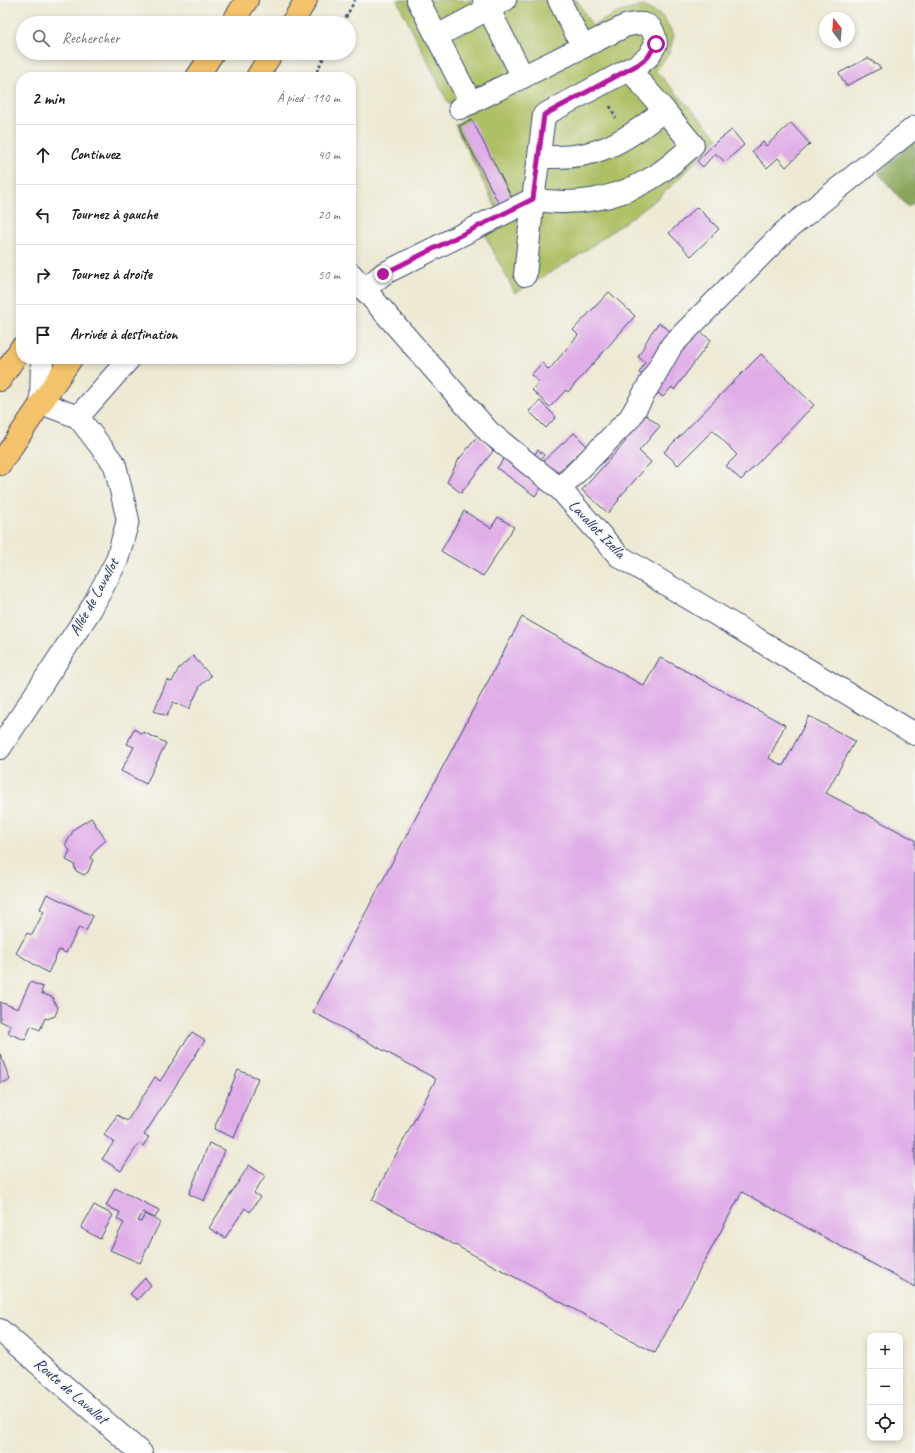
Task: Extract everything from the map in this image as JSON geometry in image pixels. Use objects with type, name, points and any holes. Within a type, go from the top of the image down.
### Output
[{"type":"main road","points":[[296,16],[306,0]]},
{"type":"main road","points":[[237,16],[246,2]]},
{"type":"main road","points":[[200,72],[208,60]]},
{"type":"main road","points":[[260,72],[268,60]]},
{"type":"main road","points":[[0,380],[16,356]]},
{"type":"main road","points":[[0,464],[68,364]]},
{"type":"street","points":[[418,0],[437,36],[465,106],[624,26],[642,23],[647,24],[655,33],[656,44],[648,57],[629,69],[544,115],[525,275]]},
{"type":"street","points":[[559,0],[583,47]]},
{"type":"street","points":[[437,36],[493,3],[523,77]]},
{"type":"street","points":[[357,282],[383,274],[533,199],[569,202],[595,199],[633,188],[668,167],[693,145],[629,69]]},
{"type":"street","points":[[539,156],[557,158],[573,157],[607,148],[625,139],[664,110]]},
{"type":"street","points":[[560,489],[630,418],[672,345],[784,232],[915,127]]},
{"type":"street","name":"Lavallot Izella","points":[[357,282],[489,432],[560,489],[619,556],[915,734]]},
{"type":"street","points":[[42,364],[41,403],[78,418],[125,364]]},
{"type":"street","name":"Allée de Lavallot","points":[[0,748],[91,609],[117,560],[128,520],[115,465],[78,418]]},
{"type":"street","name":"Route de Lavallot","points":[[0,1330],[141,1453]]},
{"type":"path","points":[[347,16],[355,0]]},
{"type":"path","points":[[316,72],[322,60]]},
{"type":"green space","points":[[397,0],[577,0],[592,26],[619,12],[643,6],[662,16],[674,35],[669,53],[656,71],[718,138],[661,196],[575,258],[515,293],[485,235],[505,226],[455,125],[465,118],[457,101],[449,104]]},
{"type":"green space","points":[[915,140],[915,202],[908,207],[878,173]]},
{"type":"building","points":[[868,58],[881,68],[846,86],[839,73]]},
{"type":"building","points":[[472,120],[514,202],[501,208],[459,126]]},
{"type":"building","points":[[791,123],[810,144],[786,167],[778,158],[767,168],[752,151],[763,142],[766,146]]},
{"type":"building","points":[[732,130],[744,145],[725,162],[715,153],[703,167],[697,161],[716,142]]},
{"type":"building","points":[[697,207],[719,229],[691,256],[669,233]]},
{"type":"building","points":[[609,292],[635,316],[568,392],[566,390],[550,407],[532,390],[539,382],[531,375],[542,363],[549,370],[578,335],[573,330]]},
{"type":"building","points":[[659,323],[672,332],[645,376],[639,373],[645,362],[638,357],[651,333]]},
{"type":"building","points":[[695,328],[711,340],[674,390],[672,387],[663,397],[654,390]]},
{"type":"building","points":[[761,354],[814,405],[741,480],[726,466],[737,455],[713,430],[678,465],[664,452]]},
{"type":"building","points":[[540,401],[556,417],[546,428],[529,411]]},
{"type":"building","points":[[646,415],[660,426],[639,451],[651,462],[618,499],[619,500],[608,513],[582,490],[626,441],[624,438]]},
{"type":"building","points":[[574,433],[587,446],[554,476],[540,464]]},
{"type":"building","points":[[478,436],[493,451],[461,493],[447,482],[459,459]]},
{"type":"building","points":[[538,450],[544,455],[538,463],[532,458]]},
{"type":"building","points":[[507,455],[545,483],[535,496],[497,468]]},
{"type":"building","points":[[464,511],[491,528],[498,517],[514,527],[483,576],[441,551]]},
{"type":"building","points":[[522,617],[644,686],[660,657],[785,725],[769,758],[783,766],[809,716],[855,741],[826,793],[915,840],[915,1287],[742,1192],[655,1353],[372,1200],[436,1079],[313,1012]]},
{"type":"building","points":[[193,656],[211,676],[200,686],[189,709],[173,702],[167,716],[154,711],[167,680],[172,682],[179,668]]},
{"type":"building","points":[[134,729],[142,734],[143,732],[166,743],[146,784],[121,771],[134,747],[127,744]]},
{"type":"building","points":[[91,818],[106,840],[97,848],[90,858],[93,860],[88,872],[84,875],[76,871],[74,864],[66,860],[70,850],[65,846],[74,829]]},
{"type":"building","points":[[47,894],[93,916],[86,931],[79,927],[66,953],[59,950],[48,973],[16,953],[27,933],[32,935],[44,911],[40,909]]},
{"type":"building","points":[[30,982],[43,987],[41,993],[54,998],[53,1000],[58,1008],[55,1016],[47,1019],[45,1018],[40,1030],[31,1026],[25,1040],[8,1033],[11,1026],[0,1021],[0,1002],[18,1009]]},
{"type":"building","points":[[192,1032],[205,1040],[144,1135],[149,1137],[143,1146],[139,1143],[121,1171],[102,1159],[114,1142],[104,1135],[117,1115],[127,1121],[155,1077],[160,1081]]},
{"type":"building","points":[[0,1054],[10,1080],[0,1083]]},
{"type":"building","points":[[238,1070],[258,1078],[234,1138],[214,1129]]},
{"type":"building","points":[[209,1143],[225,1150],[204,1201],[189,1194]]},
{"type":"building","points":[[249,1165],[265,1176],[254,1193],[260,1197],[250,1212],[245,1208],[225,1238],[209,1228]]},
{"type":"building","points":[[115,1188],[159,1210],[155,1218],[143,1212],[138,1221],[141,1222],[145,1214],[160,1222],[140,1263],[110,1250],[124,1223],[117,1219],[120,1212],[106,1206]]},
{"type":"building","points":[[94,1205],[113,1215],[100,1239],[81,1228]]},
{"type":"building","points":[[145,1278],[151,1285],[137,1300],[130,1294]]},
{"type":"route","points":[[383,274],[533,199],[544,115],[639,64],[648,57],[656,44]]}]
